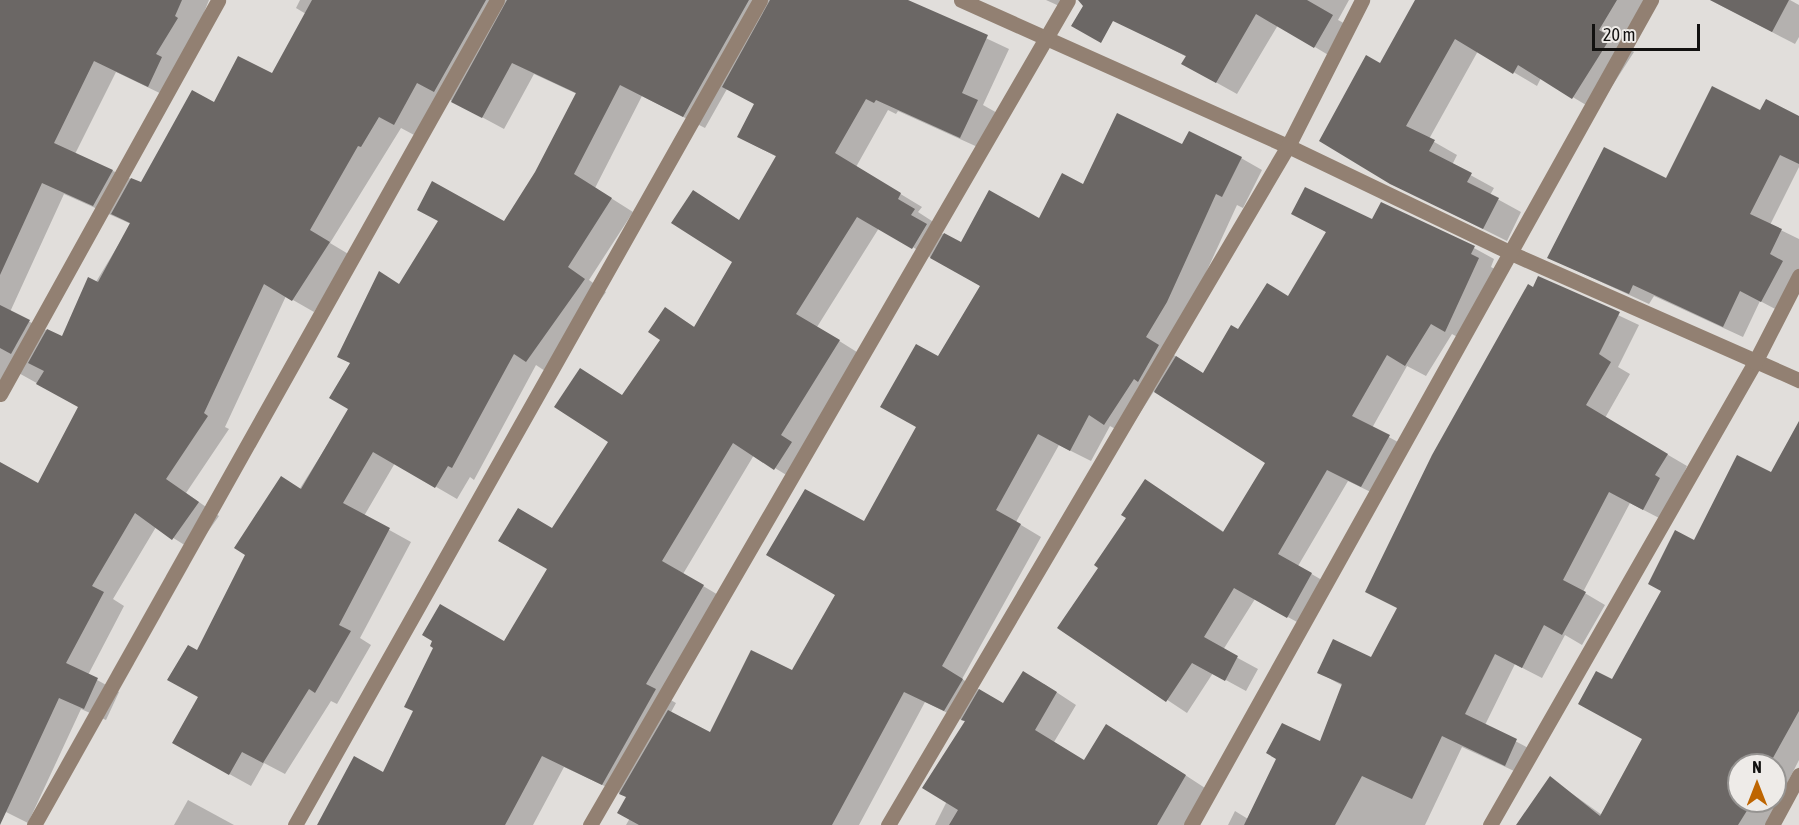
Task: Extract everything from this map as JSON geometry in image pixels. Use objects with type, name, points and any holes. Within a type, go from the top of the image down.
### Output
[{"type":"street","points":[[0,394],[218,0]]},
{"type":"street","points":[[34,825],[497,0]]},
{"type":"street","points":[[295,825],[760,0]]},
{"type":"street","points":[[961,0],[1047,41],[1288,146],[1513,254],[1799,380]]},
{"type":"street","points":[[590,825],[1047,41],[1068,0]]},
{"type":"street","points":[[888,825],[1288,146],[1362,0]]},
{"type":"street","points":[[1191,825],[1513,254],[1652,0]]},
{"type":"street","points":[[1490,825],[1755,362],[1799,276]]},
{"type":"street","points":[[1773,825],[1799,775]]},
{"type":"building","points":[[0,0],[182,0],[175,16],[178,18],[156,54],[162,57],[148,87],[94,61],[54,143],[113,170],[93,206],[42,183],[0,275]]},
{"type":"building","points":[[312,0],[486,0],[434,92],[417,83],[394,125],[379,117],[361,147],[358,146],[310,230],[330,242],[292,301],[264,284],[204,413],[208,416],[166,479],[199,502],[172,540],[135,513],[92,586],[104,592],[66,663],[98,678],[84,709],[59,698],[0,825],[0,462],[38,483],[78,407],[36,384],[44,371],[28,363],[47,329],[62,336],[88,277],[98,282],[130,223],[111,214],[131,178],[141,182],[192,90],[214,102],[238,56],[272,73]]},
{"type":"building","points":[[507,0],[749,0],[683,117],[620,85],[574,174],[612,198],[568,267],[585,279],[526,362],[514,354],[452,468],[448,466],[435,488],[373,452],[343,503],[390,528],[339,625],[351,631],[315,693],[309,689],[263,763],[242,752],[229,775],[172,743],[198,697],[167,680],[188,645],[197,650],[245,555],[234,548],[281,476],[301,489],[348,409],[329,398],[350,363],[337,357],[379,271],[399,284],[438,221],[417,210],[432,181],[504,221],[535,172],[576,93],[512,63],[482,118],[451,102]]},
{"type":"building","points":[[770,0],[908,0],[988,35],[962,93],[978,100],[960,138],[876,100],[874,103],[866,99],[835,153],[901,193],[898,199],[915,209],[911,215],[927,224],[912,249],[857,217],[796,314],[840,340],[781,435],[792,442],[774,470],[733,443],[662,561],[704,585],[646,684],[656,689],[602,785],[542,756],[505,825],[317,825],[354,756],[383,772],[413,711],[404,707],[433,648],[430,646],[432,641],[422,635],[440,604],[504,641],[547,569],[498,541],[518,508],[552,528],[608,442],[554,407],[580,368],[622,395],[660,340],[648,332],[665,307],[694,327],[732,262],[671,223],[693,190],[739,220],[776,156],[737,137],[754,104],[722,87]]},
{"type":"building","points":[[1078,0],[1307,0],[1333,15],[1314,48],[1256,14],[1216,83],[1181,64],[1186,56],[1113,21],[1101,43],[1071,26],[1083,6]]},
{"type":"building","points":[[1415,0],[1617,0],[1599,30],[1611,37],[1572,99],[1518,65],[1513,74],[1455,39],[1406,126],[1435,140],[1429,151],[1472,173],[1467,182],[1499,198],[1483,229],[1390,184],[1319,141],[1366,55],[1380,63]]},
{"type":"building","points":[[1710,0],[1789,0],[1772,32]]},
{"type":"building","points":[[1712,86],[1760,110],[1766,99],[1799,116],[1799,164],[1780,155],[1750,214],[1782,229],[1770,254],[1783,261],[1761,302],[1740,291],[1723,327],[1633,285],[1629,294],[1547,258],[1604,147],[1666,178]]},
{"type":"building","points":[[1117,113],[1182,144],[1189,131],[1242,157],[1222,197],[1216,194],[1167,302],[1146,337],[1159,345],[1138,382],[1134,379],[1104,425],[1089,415],[1070,451],[1038,434],[996,510],[1021,524],[942,666],[963,679],[944,711],[904,692],[832,825],[639,825],[617,813],[626,797],[619,794],[668,710],[710,732],[751,650],[792,670],[835,595],[766,555],[805,489],[864,521],[916,427],[880,407],[916,344],[938,356],[980,286],[930,258],[944,233],[961,242],[989,190],[1039,218],[1062,173],[1083,184]]},
{"type":"building","points":[[1305,187],[1372,219],[1381,202],[1475,246],[1471,254],[1479,258],[1445,332],[1431,324],[1405,366],[1387,355],[1352,416],[1390,435],[1361,487],[1327,470],[1278,554],[1312,573],[1287,618],[1234,588],[1204,637],[1238,656],[1225,681],[1192,663],[1166,702],[1057,628],[1098,568],[1094,565],[1126,518],[1121,515],[1145,479],[1223,532],[1265,463],[1154,392],[1176,356],[1203,373],[1231,325],[1238,329],[1267,283],[1288,296],[1326,232],[1291,214]]},
{"type":"building","points":[[1538,276],[1620,312],[1599,354],[1611,362],[1586,405],[1668,454],[1655,475],[1660,478],[1643,510],[1609,492],[1563,580],[1586,592],[1562,635],[1544,625],[1522,668],[1495,654],[1465,714],[1517,739],[1505,766],[1442,736],[1412,799],[1362,776],[1335,825],[1244,825],[1276,759],[1266,753],[1282,723],[1320,741],[1342,684],[1317,673],[1333,639],[1371,657],[1397,608],[1365,592],[1432,455],[1528,284],[1533,287]]},
{"type":"building","points":[[0,305],[30,320],[11,354],[0,348]]},
{"type":"building","points":[[1799,421],[1799,711],[1776,753],[1727,753],[1727,813],[1746,813],[1738,825],[1516,825],[1550,776],[1600,816],[1642,739],[1578,704],[1596,671],[1612,679],[1661,591],[1648,584],[1675,530],[1694,540],[1737,455],[1771,472]]},
{"type":"building","points":[[1023,671],[1057,692],[1035,730],[1084,760],[1106,724],[1186,775],[1157,825],[949,825],[958,810],[922,788],[965,721],[961,720],[979,689],[1003,703]]}]
